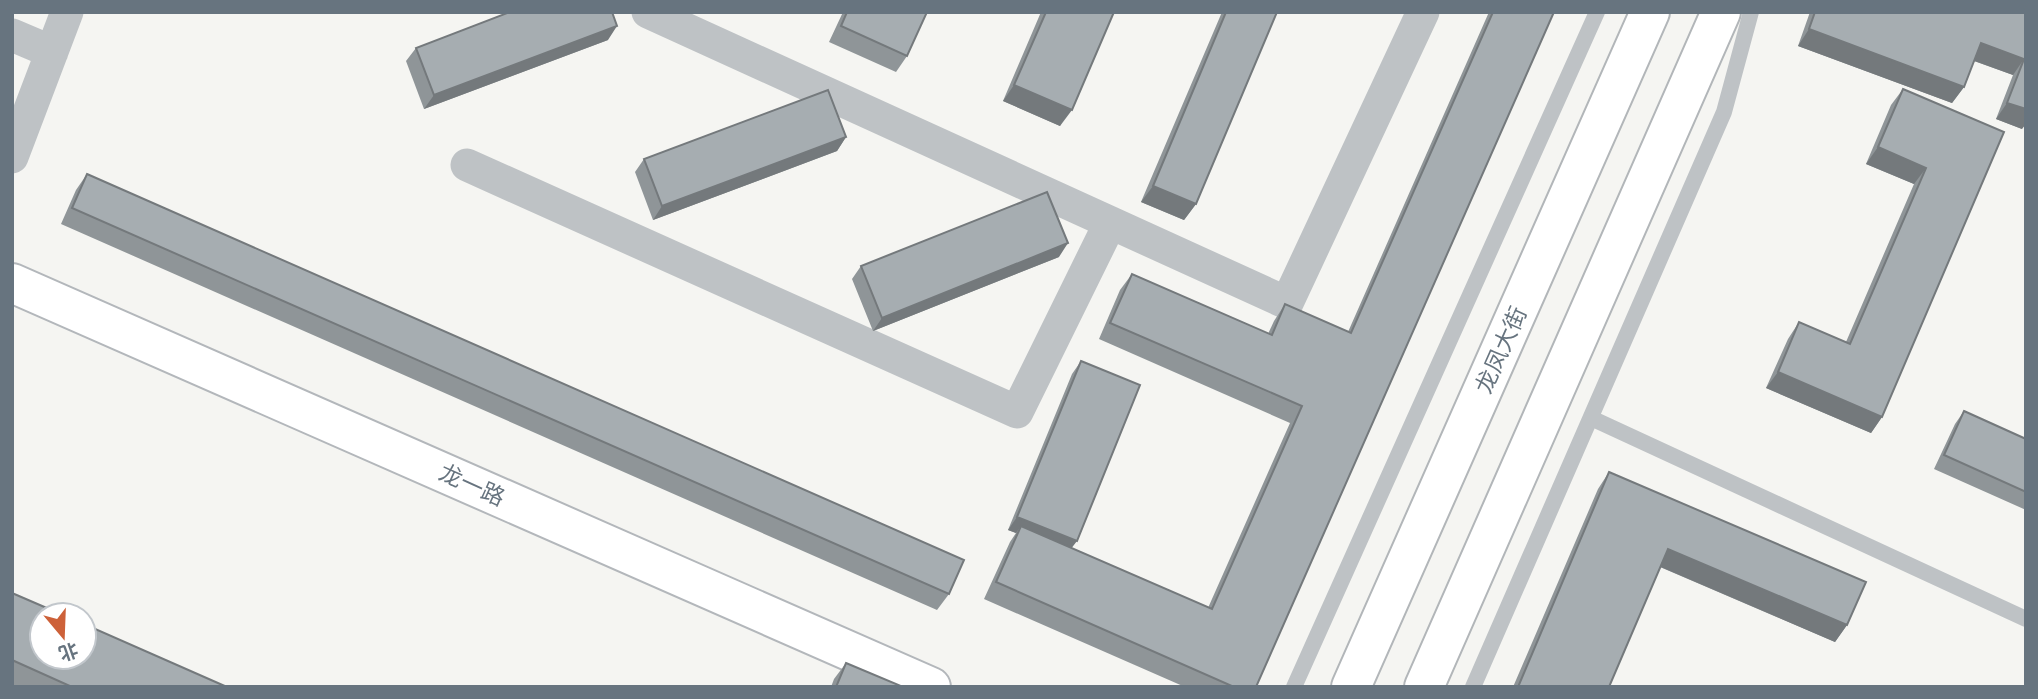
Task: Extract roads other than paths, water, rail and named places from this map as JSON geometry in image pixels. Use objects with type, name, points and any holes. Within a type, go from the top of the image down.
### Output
[{"type":"main road","name":"龙凤大街","points":[[1351,687],[1650,12]]},
{"type":"main road","points":[[1424,687],[1721,12]]},
{"type":"main road","name":"龙一路","points":[[12,283],[931,687]]},
{"type":"street","points":[[12,157],[67,12]]},
{"type":"street","points":[[648,12],[1287,303],[1423,12]]},
{"type":"street","points":[[12,35],[52,52]]},
{"type":"street","points":[[467,165],[1017,412],[1110,222]]},
{"type":"lane","points":[[1294,687],[1597,12]]},
{"type":"lane","points":[[1473,687],[1724,112],[1751,12]]},
{"type":"lane","points":[[1591,418],[2026,619]]}]
